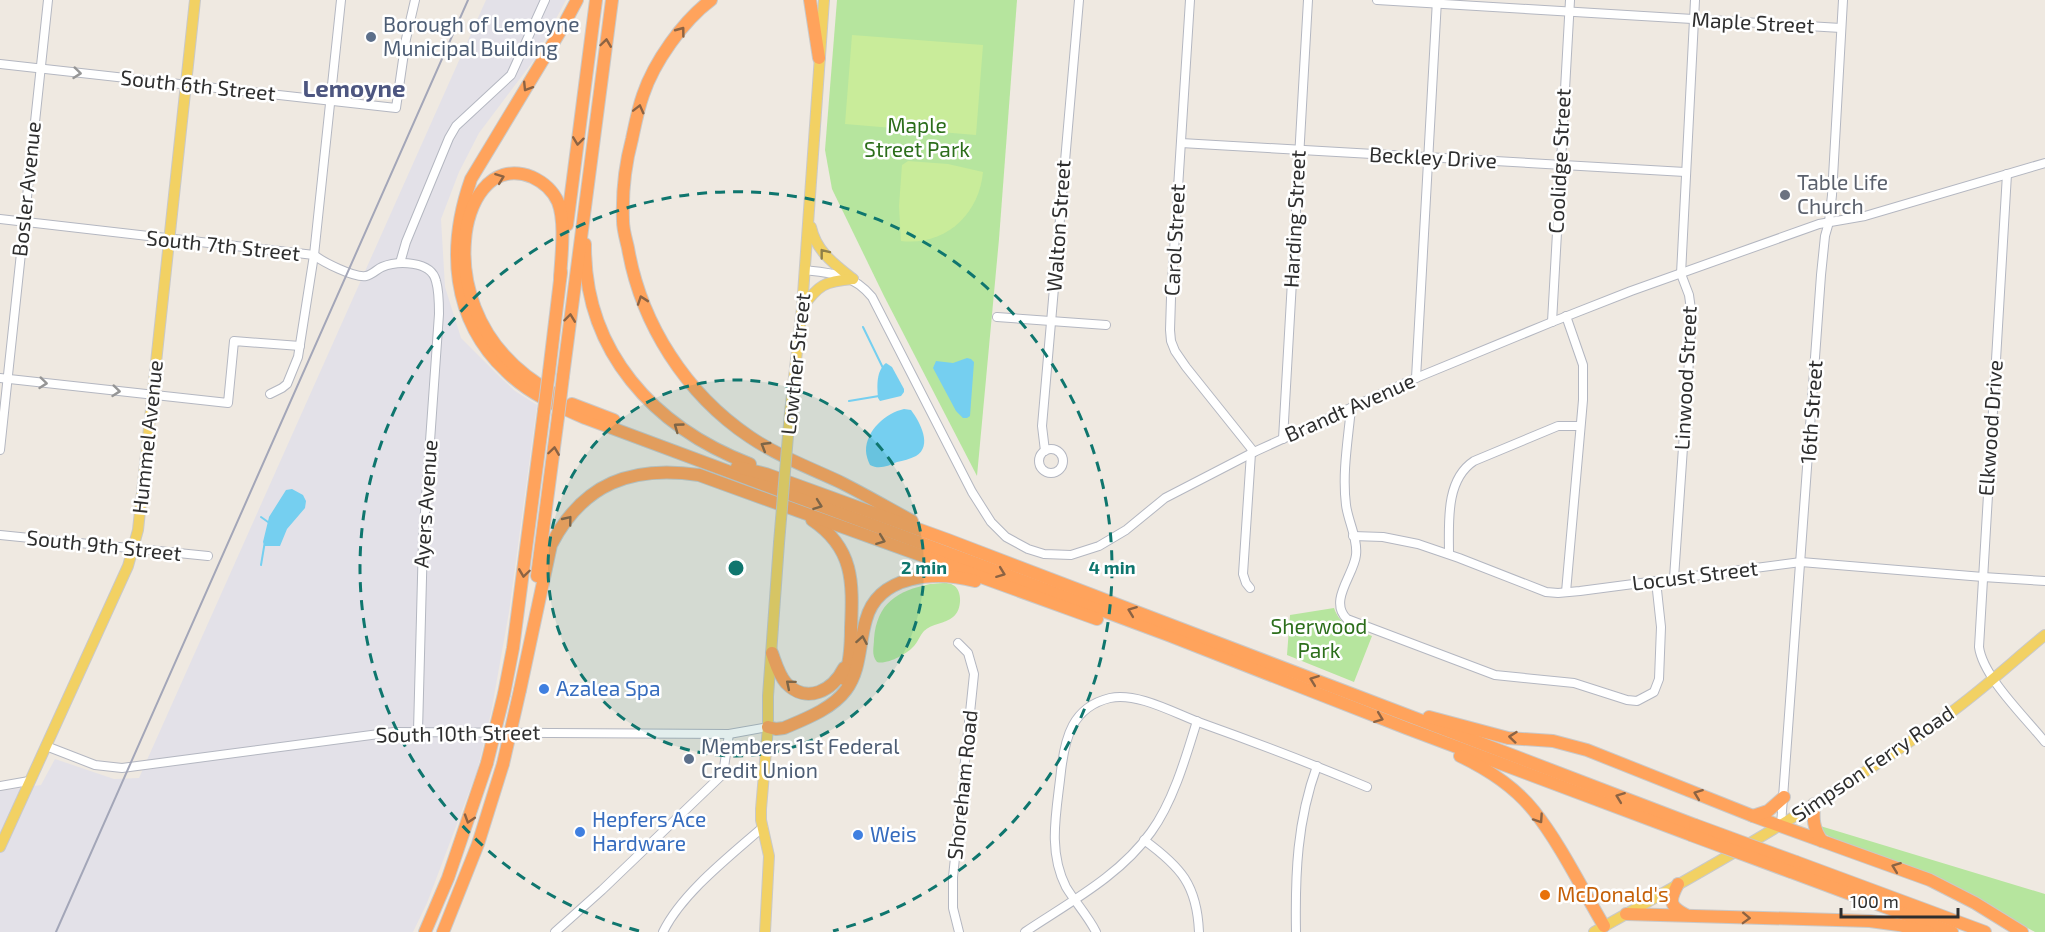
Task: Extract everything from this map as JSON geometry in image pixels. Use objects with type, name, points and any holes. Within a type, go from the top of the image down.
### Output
[{"type":"highway","points":[[577,0],[471,179],[462,205],[456,247],[461,296],[470,319],[482,341],[506,371],[534,393],[585,418],[1168,635],[1406,728],[1794,867],[1985,932]]},
{"type":"highway","points":[[425,932],[448,878],[487,763],[515,636],[596,0]]},
{"type":"highway","points":[[524,676],[612,0]]},
{"type":"highway","points":[[711,0],[683,26],[656,66],[643,95],[626,162],[623,221],[632,270],[646,312],[669,355],[698,392],[749,437],[770,450],[840,482],[948,540]]},
{"type":"highway","points":[[810,0],[819,58]]},
{"type":"highway","points":[[560,279],[562,216],[557,200],[545,184],[527,176],[504,175],[492,180],[478,195],[470,216],[465,239],[465,267],[475,309],[489,337],[509,363],[540,386],[577,406],[749,471],[766,474],[948,540],[1369,701],[1693,830]]},
{"type":"highway","points":[[587,184],[585,247],[587,273],[597,315],[613,353],[637,388],[666,417],[705,444],[758,467],[766,474]]},
{"type":"highway","points":[[443,932],[478,844],[503,764],[551,545],[567,520],[588,497],[600,488],[627,477],[662,471],[699,476],[1011,589],[1313,692]]},
{"type":"highway","points":[[768,727],[830,696],[845,678],[851,636],[852,592],[850,570],[846,559],[834,539],[824,529],[787,507]]},
{"type":"highway","points":[[768,727],[777,729],[788,726],[826,707],[842,695],[852,679],[858,662],[866,618],[880,595],[890,587],[900,582],[940,576],[1011,589]]},
{"type":"highway","points":[[772,653],[785,682],[797,691],[808,693],[819,693],[832,686],[840,676],[848,658]]},
{"type":"highway","points":[[1369,701],[1508,738],[1553,741],[1576,747],[1753,816],[1930,880],[1975,903],[2022,932]]},
{"type":"highway","points":[[1406,728],[1482,767],[1522,797],[1545,826],[1601,930]]},
{"type":"highway","points":[[1753,816],[1768,811],[1784,797]]},
{"type":"highway","points":[[1814,804],[1813,822],[1815,831],[1822,841]]},
{"type":"highway","points":[[1794,867],[1952,932]]},
{"type":"highway","points":[[1678,884],[1672,897],[1672,904],[1674,909],[1687,915]]},
{"type":"highway","points":[[1626,914],[1870,921],[1928,932]]},
{"type":"main road","name":"Hummel Avenue","points":[[0,847],[134,549],[153,395],[195,0]]},
{"type":"main road","name":"Lowther Street","points":[[765,932],[769,856],[761,809],[768,727],[768,696],[790,412],[802,308],[824,0]]},
{"type":"main road","points":[[808,217],[813,238],[824,254],[853,279]]},
{"type":"main road","points":[[802,308],[815,290],[827,283],[853,279]]},
{"type":"main road","name":"Simpson Ferry Road","points":[[1601,930],[1781,825],[1933,726],[2045,635]]},
{"type":"street","name":"Bosler Avenue","points":[[0,450],[4,379],[48,0]]},
{"type":"street","points":[[270,394],[282,388],[291,378],[300,346],[314,255],[341,0]]},
{"type":"street","name":"South 6th Street","points":[[0,64],[396,108],[406,39],[415,0]]},
{"type":"street","points":[[400,263],[406,242],[449,138],[462,119],[511,75],[545,0]]},
{"type":"street","name":"Walton Street","points":[[1045,451],[1042,426],[1079,0]]},
{"type":"street","name":"Carol Street","points":[[1190,0],[1171,341],[1186,367],[1252,453]]},
{"type":"street","name":"Harding Street","points":[[1283,439],[1308,0]]},
{"type":"street","name":"Maple Street","points":[[1377,0],[1841,28]]},
{"type":"street","name":"Coolidge Street","points":[[1552,322],[1570,0]]},
{"type":"street","name":"Linwood Street","points":[[1674,578],[1692,317],[1689,295],[1681,274],[1695,0]]},
{"type":"street","name":"16th Street","points":[[1781,825],[1822,266],[1829,222],[1843,0]]},
{"type":"street","points":[[1416,378],[1437,2]]},
{"type":"street","name":"Beckley Drive","points":[[1181,143],[1685,172]]},
{"type":"street","name":"Brandt Avenue","points":[[853,279],[872,297],[985,514],[1001,532],[1022,547],[1044,554],[1071,555],[1090,551],[1126,530],[1165,498],[1252,453],[1416,378],[1566,316],[1819,224],[1865,216],[2045,163]]},
{"type":"street","name":"Elkwood Drive","points":[[2007,174],[1979,647],[1980,656],[1993,679],[2045,741]]},
{"type":"street","name":"South 7th Street","points":[[0,219],[314,255],[332,267],[367,276],[381,267],[400,263]]},
{"type":"street","name":"Ayers Avenue","points":[[400,263],[422,267],[435,277],[439,314],[423,540],[418,731]]},
{"type":"street","points":[[804,270],[835,273],[853,279]]},
{"type":"street","points":[[997,316],[1106,326]]},
{"type":"street","points":[[1566,316],[1583,365],[1566,592]]},
{"type":"street","points":[[4,379],[228,403],[234,341],[300,346]]},
{"type":"street","points":[[1350,408],[1345,491],[1348,522],[1356,550],[1340,603],[1341,611],[1347,619],[1495,675],[1574,683],[1631,701],[1648,697],[1654,692],[1659,679],[1661,627],[1656,580]]},
{"type":"street","points":[[1449,554],[1454,489],[1458,476],[1467,465],[1558,426],[1580,426]]},
{"type":"street","points":[[1250,588],[1243,574],[1252,453]]},
{"type":"street","name":"South 9th Street","points":[[0,535],[208,556]]},
{"type":"street","name":"Locust Street","points":[[1353,536],[1397,539],[1449,554],[1533,588],[1553,593],[1801,562],[1983,578],[2045,581]]},
{"type":"street","name":"Shoreham Road","points":[[958,643],[968,653],[974,674],[953,877],[953,908],[959,932]]},
{"type":"street","points":[[1096,932],[1059,871],[1054,846],[1064,746],[1067,736],[1074,722],[1100,702],[1119,697],[1149,703],[1316,769],[1367,786]]},
{"type":"street","points":[[1024,932],[1116,869],[1144,840],[1165,809],[1197,721]]},
{"type":"street","name":"South 10th Street","points":[[46,746],[95,765],[122,768],[418,731],[729,734],[768,727]]},
{"type":"street","points":[[723,774],[729,734]]},
{"type":"street","points":[[1296,932],[1302,814],[1316,769]]},
{"type":"street","points":[[555,932],[723,774],[735,771],[764,775]]},
{"type":"street","points":[[0,786],[29,781]]},
{"type":"street","points":[[663,932],[687,897],[763,826]]},
{"type":"street","points":[[1144,840],[1174,864],[1189,883],[1196,907],[1199,932]]},
{"type":"shaded area","points":[[486,0],[566,0],[534,60],[479,133],[459,172],[441,219],[445,287],[461,338],[515,391],[537,405],[509,612],[491,713],[477,771],[427,903],[413,932],[0,932],[0,791],[41,785],[55,759],[114,779],[139,778]]},
{"type":"green space","name":"Maple Street Park","points":[[837,0],[1017,0],[999,239],[977,476],[884,296],[832,189],[825,150]]},
{"type":"green space","points":[[852,35],[983,45],[976,135],[845,124]]},
{"type":"green space","points":[[908,161],[948,164],[983,172],[975,202],[967,214],[945,233],[917,241],[901,241],[899,206],[902,165]]},
{"type":"green space","points":[[948,583],[956,588],[960,596],[960,606],[956,614],[950,619],[927,628],[914,646],[902,655],[886,662],[877,662],[873,654],[874,639],[879,616],[884,608],[908,590],[930,584]]},
{"type":"green space","name":"Sherwood Park","points":[[1334,608],[1344,623],[1372,636],[1354,682],[1287,655],[1290,615]]},
{"type":"green space","points":[[1817,825],[2045,894],[2045,932],[2035,932],[1934,877],[1836,840],[1823,833]]},
{"type":"water","points":[[967,358],[974,362],[970,416],[963,418],[956,411],[933,368],[936,361],[953,363]]},
{"type":"water","points":[[886,363],[892,367],[904,392],[901,396],[880,401],[877,389],[878,379],[880,370]]},
{"type":"water","points":[[904,409],[911,410],[921,427],[924,446],[921,452],[914,457],[887,466],[870,465],[866,451],[869,436],[890,414]]},
{"type":"water","points":[[292,489],[303,495],[306,501],[305,508],[287,529],[280,546],[265,546],[263,542],[269,517],[286,490]]},
{"type":"waterway","points":[[863,327],[883,368]]},
{"type":"waterway","points":[[849,401],[879,396]]},
{"type":"waterway","points":[[261,517],[268,522]]},
{"type":"waterway","points":[[261,565],[265,541]]},
{"type":"railway","points":[[56,932],[468,0]]},
{"type":"place","name":"Borough of Lemoyne Municipal Building","points":[[371,37]]},
{"type":"place","name":"Table Life Church","points":[[1785,195]]},
{"type":"place","name":"Azalea Spa","points":[[544,689]]},
{"type":"place","name":"Members 1st Federal Credit Union","points":[[689,759]]},
{"type":"place","name":"Hepfers Ace Hardware","points":[[580,832]]},
{"type":"place","name":"Weis","points":[[858,835]]},
{"type":"place","name":"McDonald's","points":[[1545,895]]},
{"type":"district","name":"Lemoyne","points":[[354,89]]}]
